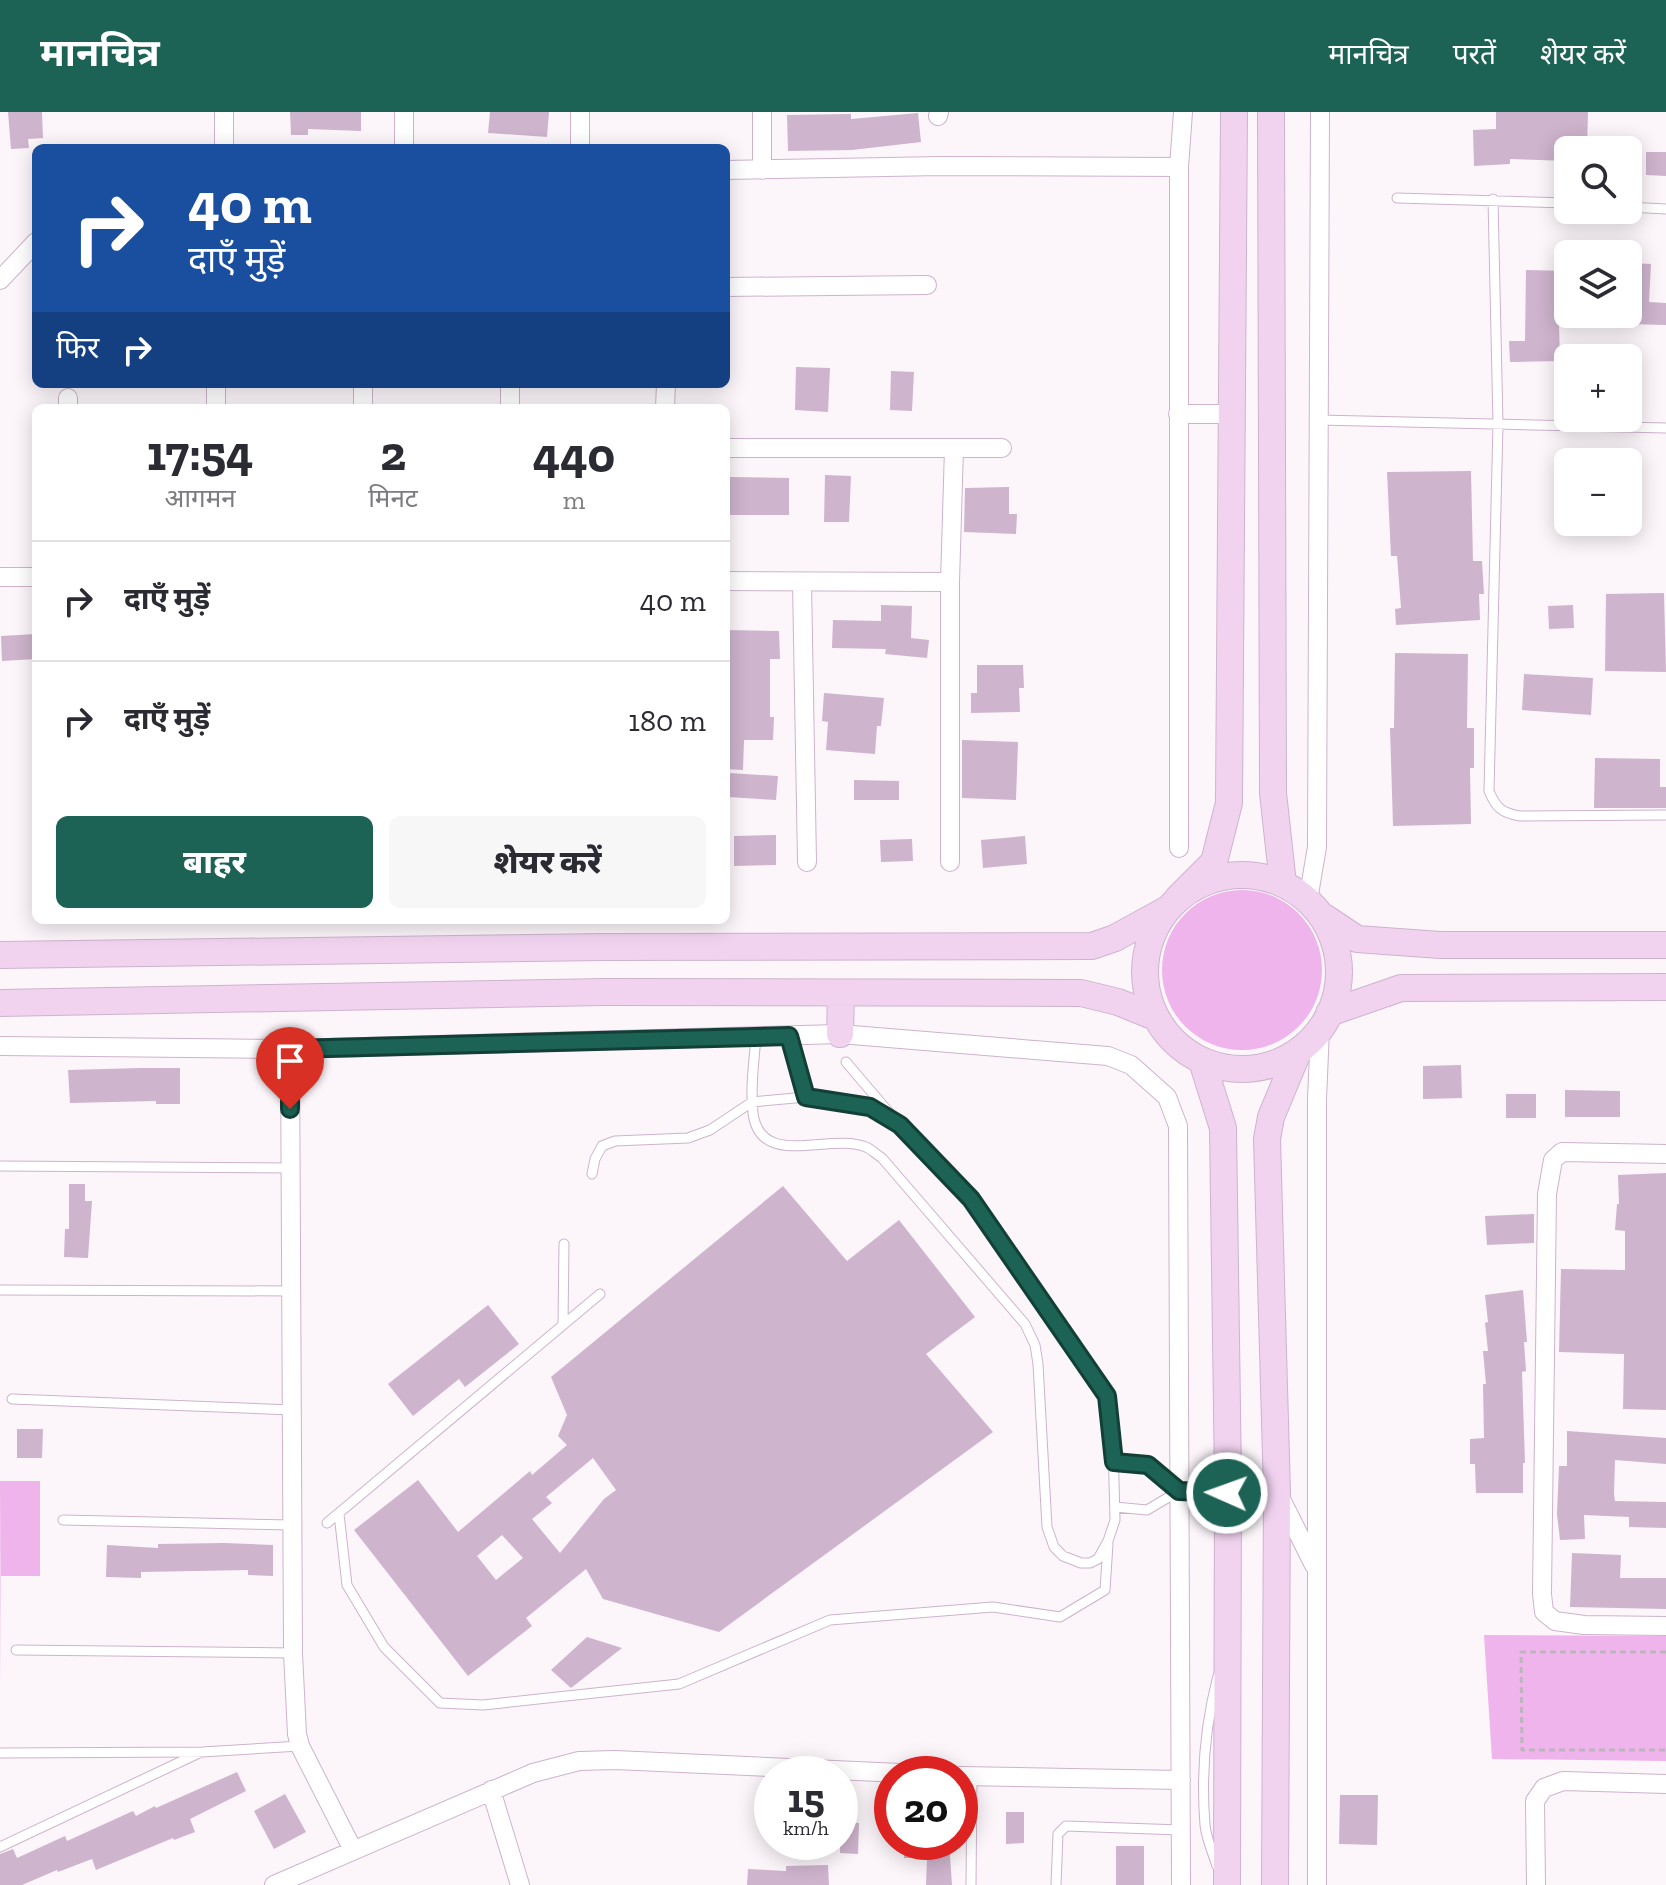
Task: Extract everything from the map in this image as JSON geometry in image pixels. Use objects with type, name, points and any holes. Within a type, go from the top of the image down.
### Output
[{"type":"street","points":[[224,112],[224,144]]},
{"type":"street","points":[[404,112],[404,144]]},
{"type":"street","points":[[580,112],[580,144]]},
{"type":"street","points":[[762,112],[762,170]]},
{"type":"street","points":[[1179,848],[1179,167],[1183,112]]},
{"type":"street","points":[[1234,112],[1229,803],[1214,862],[1172,904],[1152,935],[1144,965],[1146,992],[1155,1017],[1175,1043],[1202,1061],[1235,1069],[1268,1066],[1298,1052]]},
{"type":"street","points":[[1271,112],[1273,793],[1283,884]]},
{"type":"street","points":[[1317,1885],[1317,1099],[1325,1022],[1339,980],[1338,957],[1332,935],[1314,907],[1317,847],[1320,112]]},
{"type":"street","points":[[730,170],[941,166],[1179,167]]},
{"type":"street","points":[[0,280],[32,246]]},
{"type":"street","points":[[730,287],[927,285]]},
{"type":"street","points":[[1178,414],[1231,414]]},
{"type":"street","points":[[730,448],[1002,448]]},
{"type":"street","points":[[950,862],[950,582],[954,448]]},
{"type":"street","points":[[0,577],[32,577]]},
{"type":"street","points":[[730,581],[950,582]]},
{"type":"street","points":[[802,582],[807,862]]},
{"type":"street","points":[[0,955],[620,947],[1092,946],[1115,938],[1201,883],[1228,875],[1256,875],[1283,884],[1357,939],[1440,945],[1666,945]]},
{"type":"street","points":[[1275,1885],[1277,1492],[1267,1139],[1271,1117],[1298,1052],[1325,1022],[1401,988],[1666,987]]},
{"type":"street","points":[[0,1003],[604,992],[1081,993],[1118,1002],[1155,1017]]},
{"type":"street","points":[[840,1034],[841,993]]},
{"type":"street","points":[[0,1046],[290,1049],[840,1034],[1108,1056],[1131,1065],[1167,1097],[1178,1126],[1181,1885]]},
{"type":"street","points":[[290,1049],[293,1653],[297,1734],[300,1746],[353,1850]]},
{"type":"street","points":[[1202,1061],[1223,1128],[1227,1493],[1225,1885]]},
{"type":"street","points":[[1666,1154],[1562,1152],[1553,1160],[1547,1194],[1542,1594],[1544,1612],[1555,1621],[1584,1625],[1666,1626]]},
{"type":"street","points":[[1277,1492],[1317,1571]]},
{"type":"street","points":[[274,1885],[491,1790],[533,1773],[579,1761],[874,1772]]},
{"type":"street","points":[[978,1776],[1181,1780]]},
{"type":"street","points":[[1536,1885],[1535,1801],[1544,1788],[1563,1781],[1666,1784]]},
{"type":"street","points":[[491,1790],[520,1885]]},
{"type":"lane","points":[[1397,198],[1554,202]]},
{"type":"lane","points":[[1493,199],[1498,424],[1489,791],[1495,806],[1506,813],[1520,816],[1666,815]]},
{"type":"lane","points":[[1642,208],[1666,209]]},
{"type":"lane","points":[[1318,420],[1666,428]]},
{"type":"lane","points":[[789,1036],[806,1097]]},
{"type":"lane","points":[[756,1037],[752,1102],[759,1132],[777,1146],[849,1144],[866,1147],[882,1158],[1025,1324],[1035,1345],[1038,1364],[1050,1540],[1063,1556],[1090,1563],[1098,1559],[1115,1520],[1114,1462],[1107,1396],[971,1199],[900,1125],[846,1062]]},
{"type":"lane","points":[[592,1174],[602,1146],[615,1141],[688,1138],[710,1130],[752,1102],[806,1097],[870,1107],[900,1125]]},
{"type":"lane","points":[[0,1166],[290,1168]]},
{"type":"lane","points":[[563,1325],[564,1244]]},
{"type":"lane","points":[[0,1290],[291,1291]]},
{"type":"lane","points":[[327,1523],[600,1294]]},
{"type":"lane","points":[[12,1399],[292,1410]]},
{"type":"lane","points":[[1114,1462],[1148,1465],[1179,1491]]},
{"type":"lane","points":[[1115,1507],[1147,1510],[1179,1491],[1227,1493]]},
{"type":"lane","points":[[339,1514],[347,1585],[384,1647],[440,1703],[483,1705],[679,1684],[830,1620],[993,1607],[1060,1617],[1105,1590],[1108,1541]]},
{"type":"lane","points":[[63,1520],[292,1525]]},
{"type":"lane","points":[[16,1650],[293,1653]]},
{"type":"lane","points":[[0,1753],[202,1752],[300,1746]]},
{"type":"lane","points":[[0,1847],[202,1752]]},
{"type":"lane","points":[[1056,1885],[1058,1834],[1066,1826],[1181,1830]]},
{"type":"lane","points":[[970,1860],[971,1885]]},
{"type":"path","points":[[1666,1652],[1521,1652],[1522,1750],[1666,1750]]},
{"type":"shaded area","points":[[1242,890],[1273,896],[1298,914],[1316,939],[1322,970],[1316,1001],[1298,1026],[1273,1044],[1242,1050],[1211,1044],[1186,1026],[1168,1001],[1162,970],[1168,939],[1186,914],[1211,896]]},
{"type":"shaded area","points":[[0,1481],[40,1481],[40,1576],[1,1576],[1,1691]]},
{"type":"shaded area","points":[[1484,1635],[1666,1636],[1666,1761],[1492,1759]]},
{"type":"building","points":[[8,112],[42,112],[43,138],[28,139],[29,148],[11,149]]},
{"type":"building","points":[[290,112],[361,112],[361,131],[308,129],[308,135],[291,135]]},
{"type":"building","points":[[490,112],[549,112],[547,137],[488,133]]},
{"type":"building","points":[[1496,112],[1588,112],[1587,136],[1554,136],[1554,161],[1510,159],[1510,164],[1474,166],[1473,130],[1496,129]]},
{"type":"building","points":[[918,113],[921,142],[852,150],[788,151],[787,115],[851,114],[851,119]]},
{"type":"building","points":[[1646,152],[1666,152],[1666,176],[1646,175]]},
{"type":"building","points":[[1642,264],[1651,264],[1649,302],[1666,303],[1666,325],[1642,324]]},
{"type":"building","points":[[1526,270],[1554,271],[1554,328],[1559,328],[1560,344],[1554,344],[1554,361],[1510,362],[1509,341],[1525,341]]},
{"type":"building","points":[[796,367],[830,368],[828,412],[795,410]]},
{"type":"building","points":[[891,371],[914,372],[912,411],[890,410]]},
{"type":"building","points":[[1471,471],[1473,561],[1482,561],[1484,594],[1479,594],[1480,620],[1396,625],[1395,609],[1401,608],[1397,556],[1391,556],[1387,472]]},
{"type":"building","points":[[825,475],[851,476],[849,522],[824,522]]},
{"type":"building","points":[[730,477],[789,478],[789,515],[730,515]]},
{"type":"building","points":[[1009,487],[1009,514],[1017,514],[1016,534],[964,532],[965,488]]},
{"type":"building","points":[[1664,593],[1666,672],[1605,671],[1606,594]]},
{"type":"building","points":[[881,605],[912,606],[911,638],[929,640],[927,658],[885,654],[886,649],[832,648],[833,620],[881,621]]},
{"type":"building","points":[[1573,605],[1574,628],[1549,629],[1548,606]]},
{"type":"building","points":[[730,630],[779,631],[780,659],[770,659],[773,740],[744,740],[743,770],[730,769]]},
{"type":"building","points":[[32,634],[32,659],[2,661],[1,636]]},
{"type":"building","points":[[1395,653],[1468,654],[1467,728],[1474,728],[1474,768],[1470,768],[1471,824],[1393,826],[1390,728],[1394,728]]},
{"type":"building","points":[[977,665],[1023,665],[1024,688],[1019,688],[1020,712],[971,713],[971,693],[977,693]]},
{"type":"building","points":[[1524,674],[1593,678],[1591,715],[1522,710]]},
{"type":"building","points":[[824,693],[884,698],[881,726],[877,726],[875,754],[826,750],[828,722],[822,721]]},
{"type":"building","points":[[962,740],[1018,742],[1016,800],[962,798]]},
{"type":"building","points":[[1595,758],[1660,759],[1660,787],[1666,787],[1666,808],[1594,808]]},
{"type":"building","points":[[730,773],[778,776],[776,800],[730,797]]},
{"type":"building","points":[[854,780],[899,781],[899,800],[854,800]]},
{"type":"building","points":[[776,835],[776,865],[734,866],[734,836]]},
{"type":"building","points":[[1025,836],[1027,864],[983,868],[981,840]]},
{"type":"building","points":[[912,839],[913,861],[881,862],[880,840]]},
{"type":"building","points":[[1461,1065],[1462,1098],[1423,1099],[1423,1066]]},
{"type":"building","points":[[180,1068],[180,1104],[156,1104],[156,1101],[70,1103],[68,1070]]},
{"type":"building","points":[[1565,1090],[1620,1091],[1620,1117],[1565,1117]]},
{"type":"building","points":[[1506,1094],[1536,1094],[1536,1118],[1506,1118]]},
{"type":"building","points":[[1666,1173],[1666,1410],[1623,1409],[1624,1354],[1559,1352],[1561,1269],[1625,1270],[1625,1231],[1615,1230],[1619,1204],[1618,1175]]},
{"type":"building","points":[[69,1184],[85,1184],[85,1201],[92,1201],[88,1258],[64,1257],[65,1229],[69,1229]]},
{"type":"building","points":[[783,1186],[847,1261],[899,1220],[975,1317],[926,1354],[993,1432],[719,1632],[603,1599],[586,1569],[526,1618],[532,1626],[468,1676],[354,1530],[418,1480],[458,1532],[530,1471],[532,1475],[567,1445],[558,1436],[567,1415],[551,1377]],"holes":[[[593,1458],[616,1490],[604,1499],[560,1553],[532,1519],[552,1503],[546,1497]],[[502,1535],[523,1558],[496,1580],[477,1556]]]},
{"type":"building","points":[[1534,1214],[1534,1243],[1487,1245],[1485,1216]]},
{"type":"building","points":[[1523,1290],[1527,1342],[1524,1342],[1526,1371],[1522,1372],[1523,1493],[1476,1493],[1475,1464],[1470,1464],[1470,1439],[1484,1438],[1483,1384],[1486,1384],[1483,1351],[1488,1351],[1485,1295]]},
{"type":"building","points":[[488,1305],[519,1344],[465,1387],[459,1379],[413,1416],[388,1384]]},
{"type":"building","points":[[17,1429],[43,1429],[42,1458],[17,1458]]},
{"type":"building","points":[[1567,1431],[1666,1438],[1666,1464],[1615,1460],[1614,1494],[1615,1501],[1666,1502],[1666,1528],[1629,1527],[1629,1517],[1584,1515],[1585,1539],[1560,1540],[1557,1514],[1559,1466],[1567,1466]]},
{"type":"building","points":[[158,1544],[273,1545],[273,1576],[248,1575],[248,1570],[141,1572],[141,1578],[106,1577],[107,1545],[158,1548]]},
{"type":"building","points":[[1572,1553],[1621,1555],[1620,1578],[1666,1578],[1666,1609],[1570,1607]]},
{"type":"building","points":[[587,1637],[622,1648],[571,1688],[551,1670]]},
{"type":"building","points":[[237,1772],[246,1791],[190,1819],[195,1832],[96,1870],[92,1859],[22,1885],[0,1885],[0,1854],[13,1849],[17,1858],[65,1836],[67,1841],[133,1811],[136,1816]]},
{"type":"building","points":[[285,1794],[306,1832],[274,1849],[254,1811]]},
{"type":"building","points":[[1340,1795],[1378,1795],[1377,1845],[1339,1844]]},
{"type":"building","points":[[1006,1812],[1024,1812],[1024,1843],[1006,1844]]},
{"type":"building","points":[[1116,1846],[1144,1846],[1144,1885],[1116,1885]]},
{"type":"building","points":[[927,1860],[950,1860],[952,1885],[926,1885]]},
{"type":"building","points":[[828,1865],[829,1885],[747,1885],[748,1869],[786,1871],[786,1866]]},
{"type":"route","points":[[290,1109],[290,1049],[789,1036],[806,1097],[870,1107],[900,1125],[971,1199],[1107,1396],[1114,1462],[1148,1465],[1179,1491],[1227,1493]]}]
